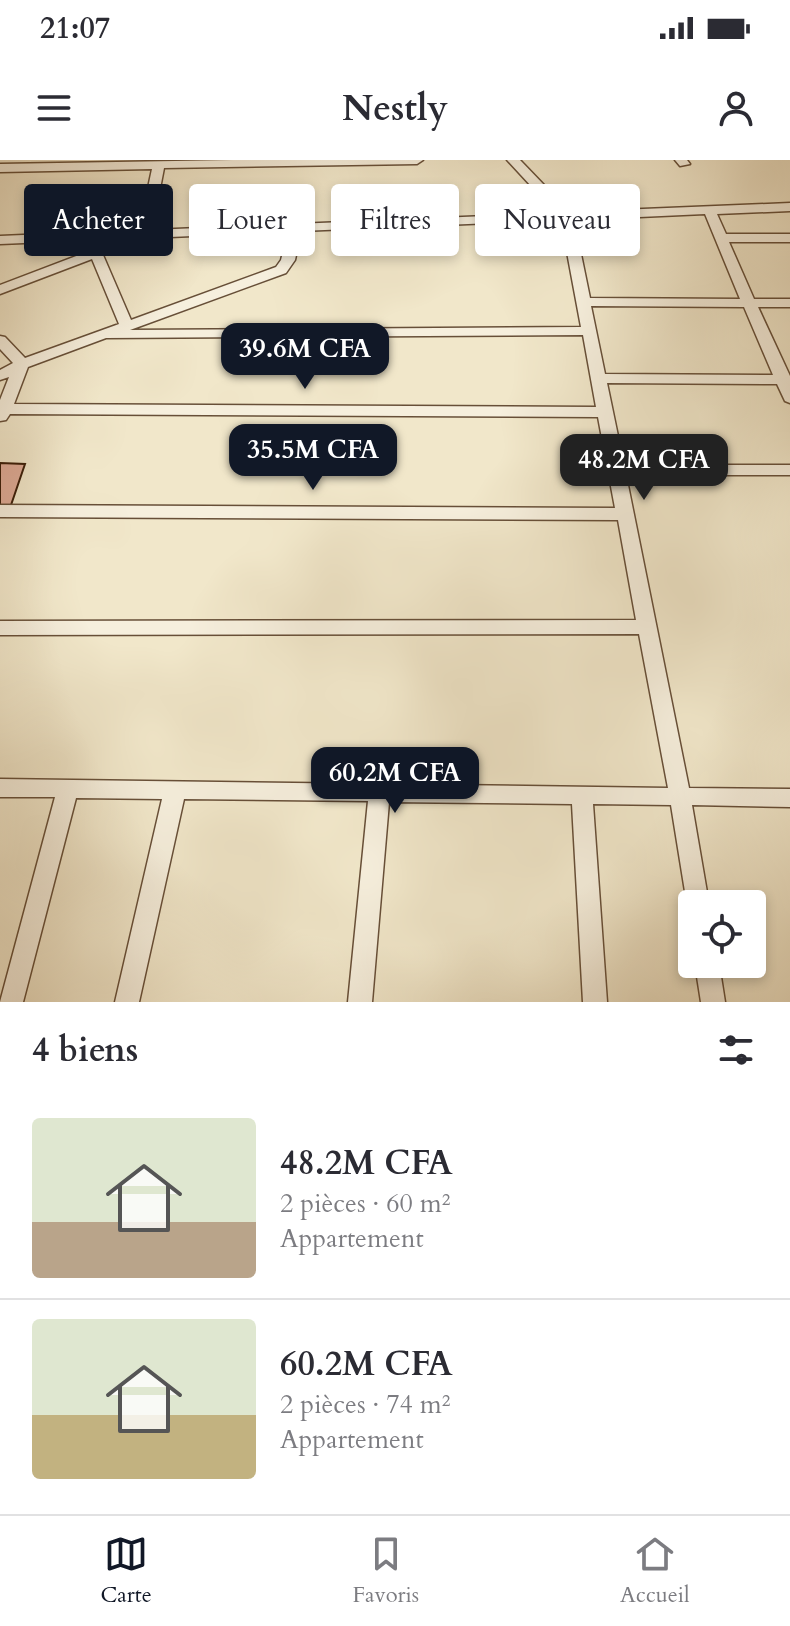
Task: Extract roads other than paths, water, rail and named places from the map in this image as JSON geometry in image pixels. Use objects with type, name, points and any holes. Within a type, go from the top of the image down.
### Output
[{"type":"street","points":[[0,168],[417,160]]},
{"type":"street","points":[[513,160],[536,184]]},
{"type":"street","points":[[155,184],[159,165]]},
{"type":"street","points":[[640,213],[790,207]]},
{"type":"street","points":[[709,210],[786,380],[790,398]]},
{"type":"street","points":[[315,227],[475,221]]},
{"type":"street","points":[[721,238],[790,238]]},
{"type":"street","points":[[0,240],[24,239]]},
{"type":"street","points":[[0,290],[88,256]]},
{"type":"street","points":[[97,256],[127,326]]},
{"type":"street","points":[[0,376],[22,364],[281,270],[289,256]]},
{"type":"street","points":[[575,256],[696,890]]},
{"type":"street","points":[[584,302],[790,303]]},
{"type":"street","points":[[103,334],[590,331]]},
{"type":"street","points":[[0,340],[22,364]]},
{"type":"street","points":[[22,364],[2,415],[605,412]]},
{"type":"street","points":[[599,378],[786,380]]},
{"type":"street","points":[[617,470],[790,470]]},
{"type":"street","points":[[0,511],[625,514]]},
{"type":"street","points":[[0,628],[647,627]]},
{"type":"street","points":[[0,788],[790,798]]},
{"type":"street","points":[[11,1002],[68,788]]},
{"type":"street","points":[[127,1002],[175,790]]},
{"type":"street","points":[[360,1002],[379,792]]},
{"type":"street","points":[[582,795],[595,1002]]},
{"type":"street","points":[[709,978],[713,1002]]}]
